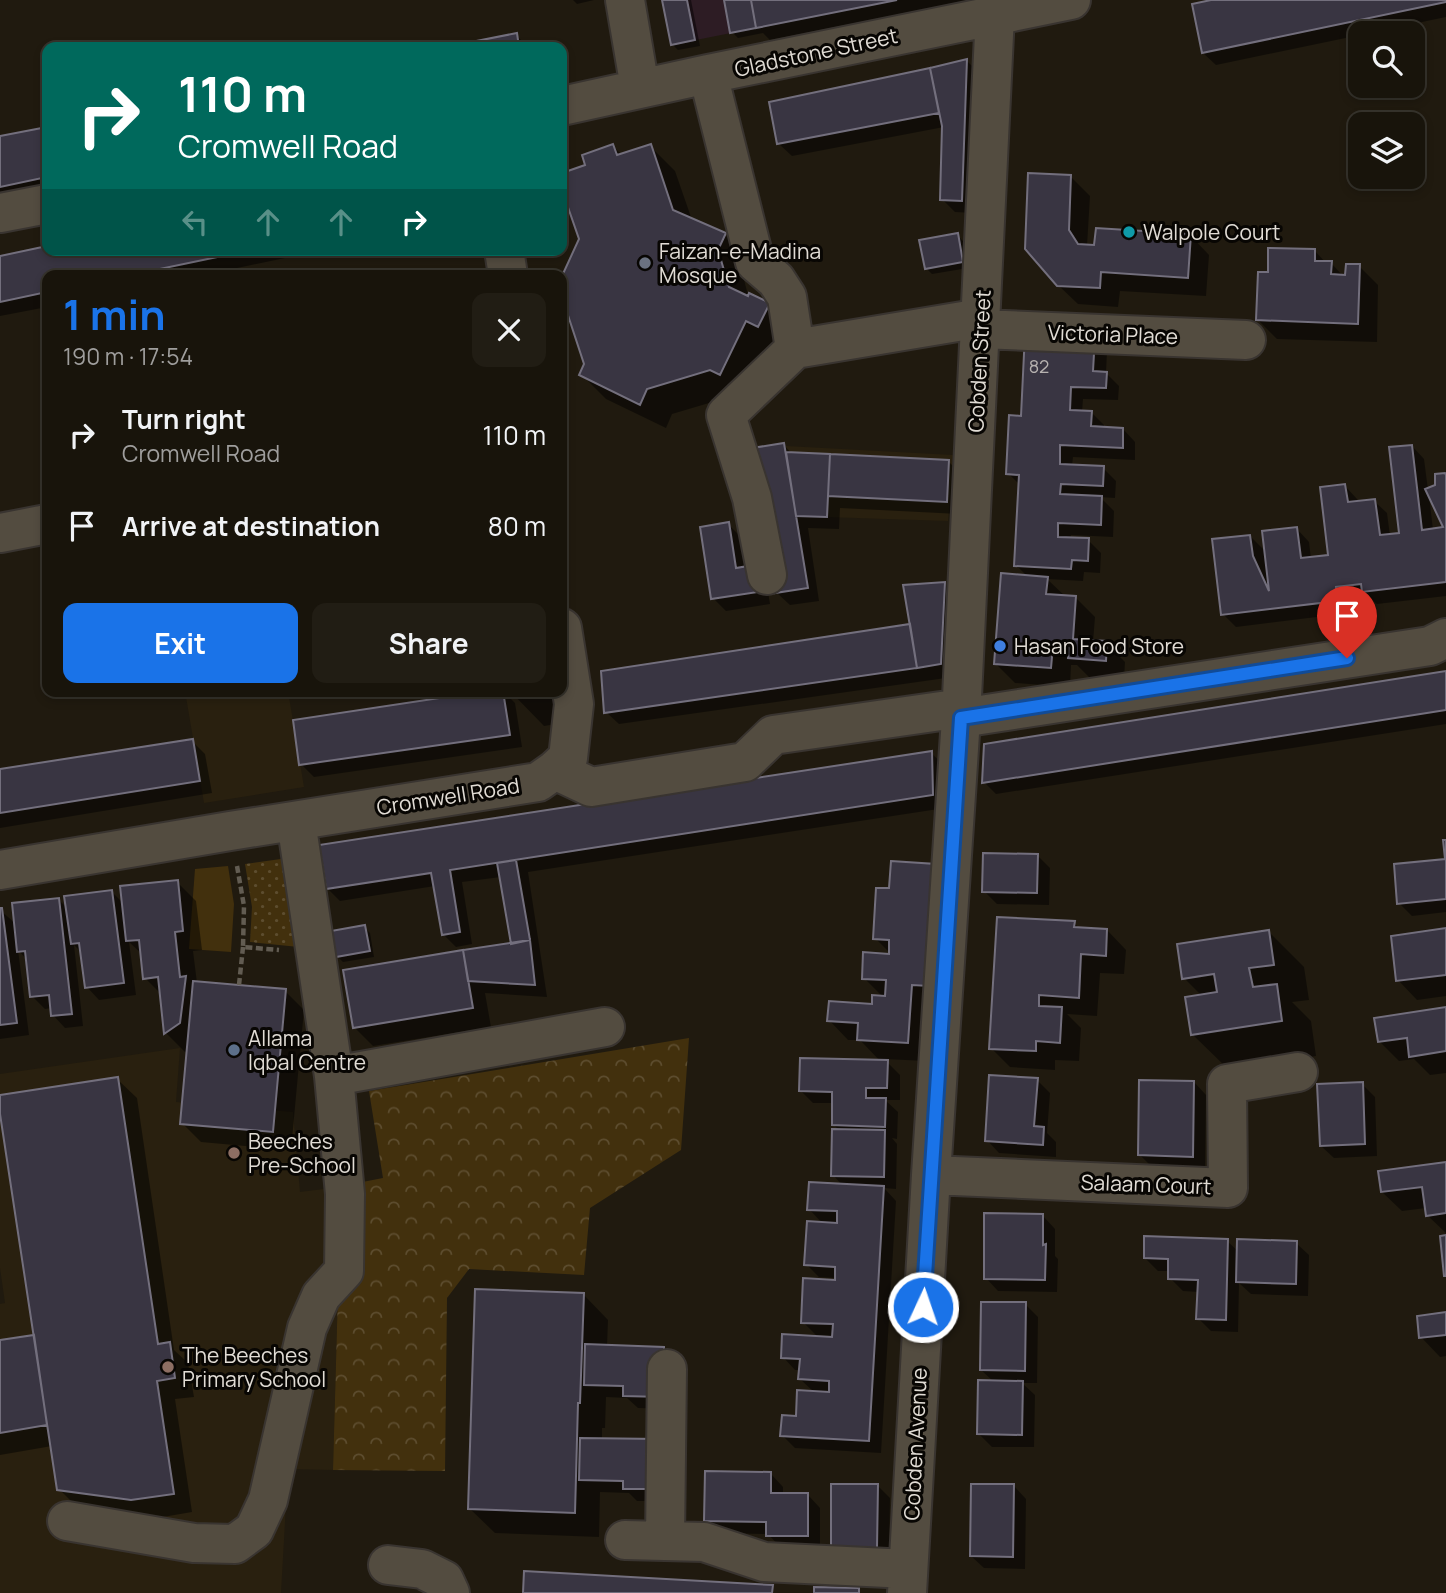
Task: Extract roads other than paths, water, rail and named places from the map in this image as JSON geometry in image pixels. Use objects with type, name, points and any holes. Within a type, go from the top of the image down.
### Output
[{"type":"street","points":[[625,0],[640,88]]},
{"type":"street","name":"Gladstone Street","points":[[567,105],[1001,9],[1071,0]]},
{"type":"street","name":"Cobden Street","points":[[962,713],[981,323],[1001,9]]},
{"type":"street","points":[[708,74],[755,262],[776,280],[787,297],[795,349],[726,415],[752,498],[766,575]]},
{"type":"street","points":[[0,214],[42,205]]},
{"type":"street","name":"Victoria Place","points":[[795,349],[981,323],[1246,340]]},
{"type":"street","points":[[0,533],[42,525]]},
{"type":"street","points":[[567,660],[574,704],[568,758],[555,770],[591,787],[745,762],[773,735],[962,713],[1430,646],[1446,638]]},
{"type":"street","name":"Cobden Avenue","points":[[907,1581],[962,713]]},
{"type":"street","name":"Cromwell Road","points":[[0,870],[538,782],[555,770]]},
{"type":"street","points":[[67,1521],[194,1543],[235,1544],[254,1530],[268,1500],[307,1328],[321,1296],[344,1271],[345,1194],[334,1076],[296,821]]},
{"type":"street","points":[[334,1076],[604,1027]]},
{"type":"street","name":"Salaam Court","points":[[931,1175],[1228,1188],[1227,1084],[1298,1072]]},
{"type":"street","points":[[665,1541],[667,1369]]},
{"type":"street","points":[[625,1540],[704,1542],[764,1562],[907,1581]]},
{"type":"street","points":[[388,1565],[422,1569],[444,1580],[450,1593]]},
{"type":"place","name":"Walpole Court","points":[[1129,232]]},
{"type":"place","name":"Faizan-e-Madina Mosque","points":[[645,263]]},
{"type":"place","name":"Hasan Food Store","points":[[1000,646]]},
{"type":"place","name":"Allama Iqbal Centre","points":[[234,1050]]},
{"type":"place","name":"Beeches Pre-School","points":[[234,1153]]},
{"type":"place","name":"The Beeches Primary School","points":[[168,1367]]}]
